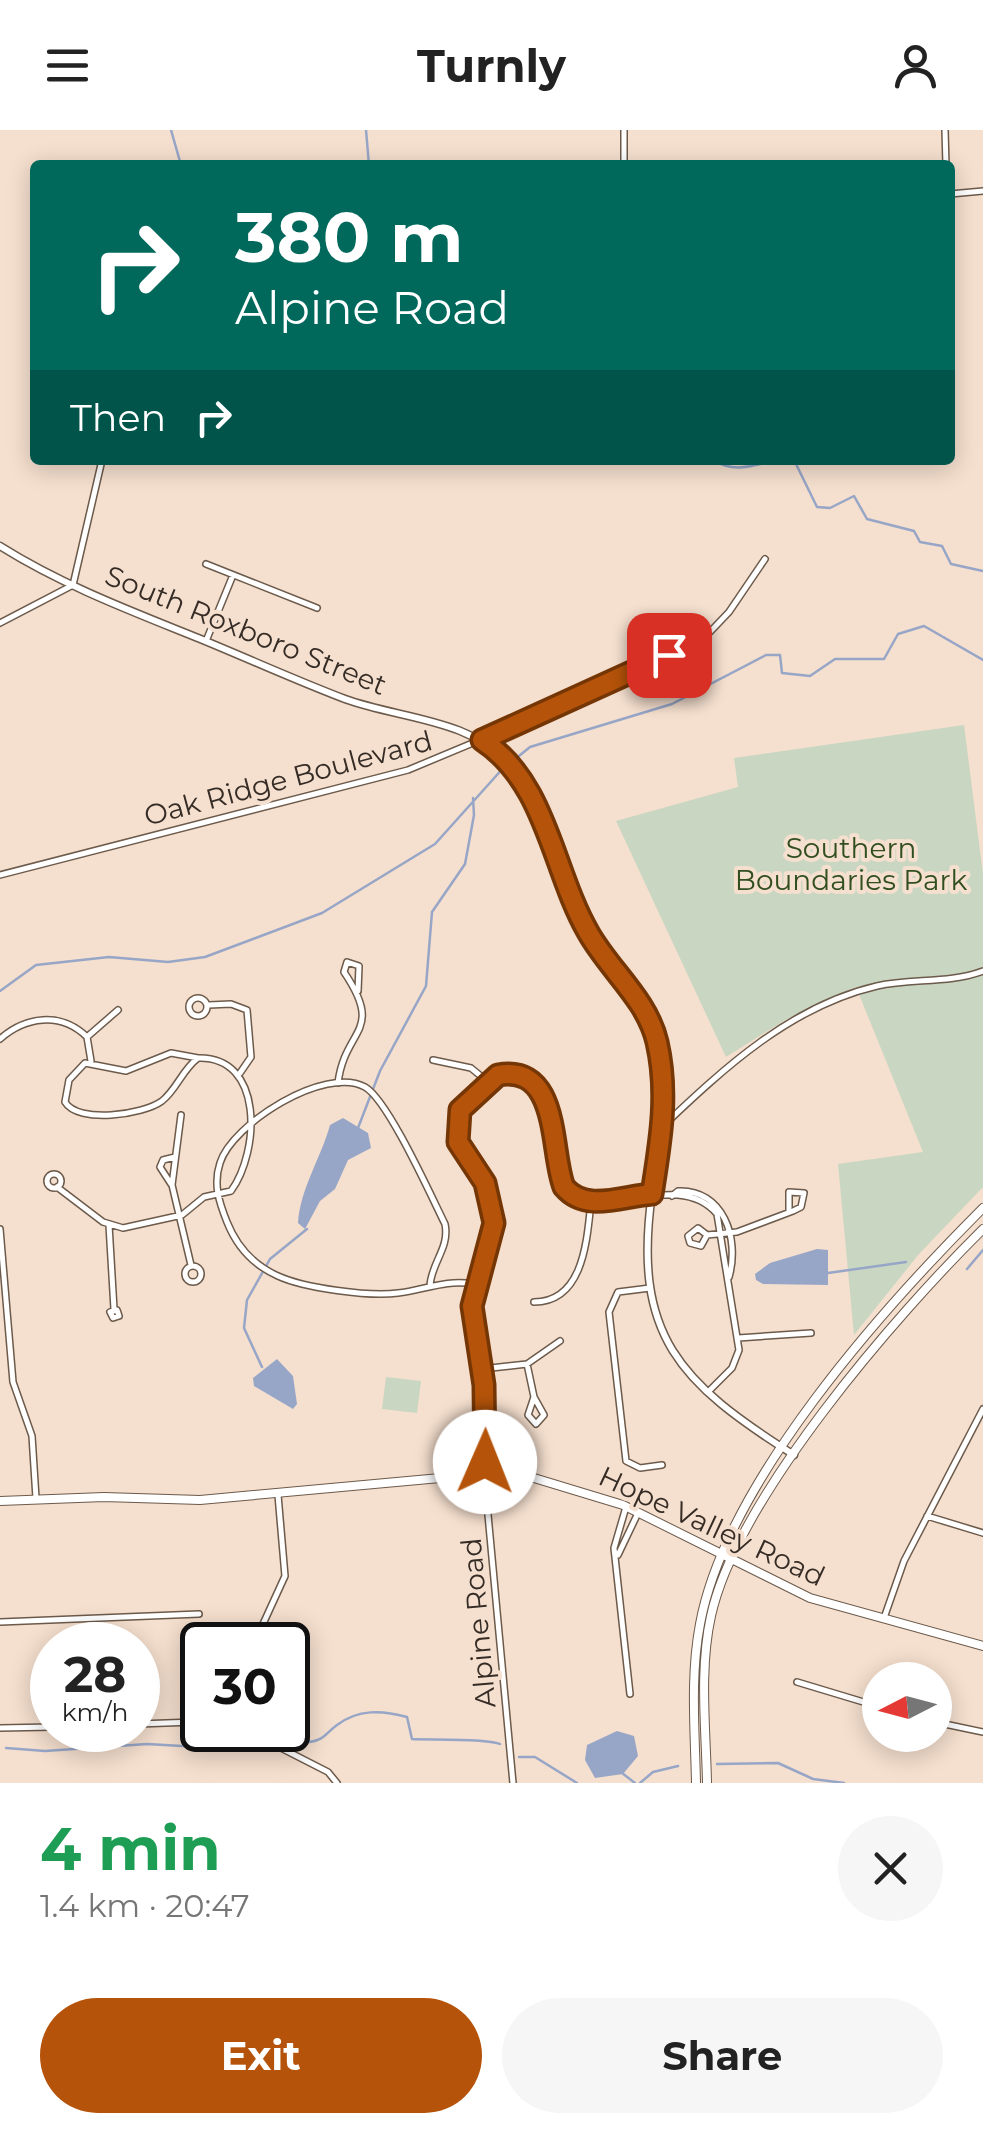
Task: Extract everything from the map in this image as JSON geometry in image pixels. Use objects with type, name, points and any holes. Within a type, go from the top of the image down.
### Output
[{"type":"main road","points":[[696,1783],[696,1644],[725,1556],[782,1448],[856,1349],[983,1208]]},
{"type":"main road","points":[[707,1783],[706,1660],[710,1620],[725,1556],[892,1328],[983,1229]]},
{"type":"main road","name":"Hope Valley Road","points":[[0,1501],[200,1500],[485,1474],[552,1482],[638,1512],[799,1593],[884,1621],[983,1646]]},
{"type":"street","points":[[624,130],[624,160]]},
{"type":"street","points":[[945,130],[946,160]]},
{"type":"street","points":[[955,194],[983,191]]},
{"type":"street","points":[[0,623],[73,586],[101,465]]},
{"type":"street","name":"South Roxboro Street","points":[[0,546],[73,586],[356,703],[482,740]]},
{"type":"street","name":"Oak Ridge Boulevard","points":[[0,875],[382,778],[482,740],[708,634],[729,612],[766,558]]},
{"type":"street","points":[[206,564],[317,608]]},
{"type":"street","points":[[206,641],[233,575]]},
{"type":"street","points":[[482,740],[508,762],[524,784],[587,931],[648,1016],[663,1074],[662,1127],[648,1238],[650,1288],[652,1306],[670,1349],[706,1394],[795,1456]]},
{"type":"street","points":[[338,1083],[363,1023],[359,966],[346,962],[344,972],[358,991]]},
{"type":"street","points":[[662,1127],[730,1064],[813,1011],[879,986],[953,980],[983,971]]},
{"type":"street","points":[[209,1005],[231,1004],[247,1010],[251,1058],[240,1073]]},
{"type":"street","points":[[87,1037],[118,1010]]},
{"type":"street","points":[[0,1039],[18,1024],[40,1019],[69,1025],[87,1037],[91,1062]]},
{"type":"street","points":[[58,1187],[109,1225],[137,1228],[182,1215],[204,1197],[217,1195],[236,1184],[248,1129],[249,1100],[240,1073],[218,1060],[171,1053],[126,1071],[91,1062],[74,1072],[65,1091],[67,1106],[76,1112],[134,1112],[156,1105],[198,1058]]},
{"type":"street","points":[[433,1060],[476,1070],[488,1082],[498,1075],[515,1074],[537,1087],[558,1143],[561,1182],[571,1195],[591,1202],[652,1194],[672,1196],[710,1206],[717,1214],[724,1234],[738,1338],[737,1360],[706,1394]]},
{"type":"street","name":"Alpine Road","points":[[488,1082],[467,1099],[456,1120],[458,1142],[485,1183],[494,1223],[491,1243],[474,1285],[472,1314],[482,1369],[485,1474],[512,1783]]},
{"type":"street","points":[[430,1286],[431,1270],[447,1238],[445,1224],[388,1112],[366,1088],[338,1083],[279,1103],[248,1129],[221,1160],[217,1195],[239,1246],[276,1275],[381,1294],[430,1286],[474,1285]]},
{"type":"street","points":[[172,1185],[180,1115]]},
{"type":"street","points":[[175,1158],[162,1160],[160,1167],[172,1185],[182,1215],[191,1265]]},
{"type":"street","points":[[707,1235],[724,1234],[788,1212],[801,1206],[804,1193],[789,1192],[788,1212]]},
{"type":"street","points":[[534,1302],[554,1300],[567,1289],[588,1245],[591,1202]]},
{"type":"street","points":[[109,1225],[114,1309]]},
{"type":"street","points":[[0,1230],[12,1382],[32,1436],[36,1498]]},
{"type":"street","points":[[650,1288],[618,1292],[609,1312],[626,1461],[640,1468],[662,1466]]},
{"type":"street","points":[[738,1338],[811,1333]]},
{"type":"street","points":[[482,1369],[527,1364],[560,1342]]},
{"type":"street","points":[[527,1364],[534,1396],[544,1415],[536,1424],[528,1415],[534,1396]]},
{"type":"street","points":[[884,1621],[896,1578],[983,1409]]},
{"type":"street","points":[[264,1622],[285,1576],[278,1495]]},
{"type":"street","points":[[626,1507],[616,1533],[630,1694]]},
{"type":"street","points":[[618,1555],[638,1512]]},
{"type":"street","points":[[926,1516],[983,1534]]},
{"type":"street","points":[[0,1622],[199,1614]]},
{"type":"street","points":[[797,1682],[862,1701]]},
{"type":"street","points":[[952,1726],[983,1732]]},
{"type":"street","points":[[0,1728],[30,1727]]},
{"type":"street","points":[[289,1752],[328,1772],[337,1783]]},
{"type":"green space","name":"Southern Boundaries Park","points":[[964,725],[983,874],[983,1187],[919,1254],[854,1335],[838,1164],[923,1152],[856,987],[787,1019],[726,1057],[616,821],[738,787],[734,758]]},
{"type":"green space","points":[[386,1377],[421,1381],[417,1413],[382,1409]]},
{"type":"water","points":[[343,1118],[368,1133],[371,1148],[348,1160],[335,1189],[320,1201],[305,1229],[298,1223],[307,1186],[330,1125]]},
{"type":"water","points":[[817,1249],[828,1250],[828,1285],[763,1284],[756,1280],[755,1274],[770,1263]]},
{"type":"water","points":[[277,1359],[293,1376],[297,1404],[293,1409],[254,1386],[253,1378]]},
{"type":"water","points":[[617,1731],[634,1736],[638,1756],[623,1774],[595,1778],[585,1760],[587,1745]]},
{"type":"waterway","points":[[171,130],[180,160]]},
{"type":"waterway","points":[[366,130],[369,160]]},
{"type":"waterway","points":[[726,465],[756,465]]},
{"type":"waterway","points":[[796,465],[817,507],[830,508],[854,496],[867,519],[914,531],[920,542],[942,546],[951,564],[983,571]]},
{"type":"waterway","points":[[514,760],[530,747],[672,704],[766,655],[780,655],[782,673],[810,676],[835,659],[884,659],[898,634],[924,626],[983,660]]},
{"type":"waterway","points":[[0,991],[36,965],[109,957],[168,962],[205,957],[322,913],[435,844],[505,766]]},
{"type":"waterway","points":[[358,1128],[380,1071],[426,986],[432,912],[465,864],[474,815],[473,798]]},
{"type":"waterway","points":[[262,1367],[244,1328],[247,1300],[270,1259],[307,1229]]},
{"type":"waterway","points":[[967,1269],[983,1250]]},
{"type":"waterway","points":[[828,1273],[906,1262]]},
{"type":"waterway","points":[[310,1742],[353,1716],[370,1712],[407,1717],[412,1739],[500,1744]]},
{"type":"waterway","points":[[6,1748],[45,1751],[147,1744],[180,1746]]},
{"type":"waterway","points":[[519,1757],[535,1757],[577,1783]]},
{"type":"waterway","points":[[717,1764],[778,1763],[813,1779],[844,1783]]},
{"type":"waterway","points":[[640,1783],[653,1772],[678,1766]]},
{"type":"waterway","points":[[622,1773],[635,1783]]},
{"type":"route","points":[[485,1462],[484,1385],[472,1306],[474,1285],[491,1243],[494,1223],[485,1183],[458,1142],[457,1115],[472,1094],[498,1075],[515,1074],[527,1079],[537,1087],[546,1106],[560,1151],[561,1182],[575,1198],[591,1202],[652,1194],[664,1107],[663,1074],[648,1016],[587,931],[537,808],[518,774],[482,740],[669,655]]}]
